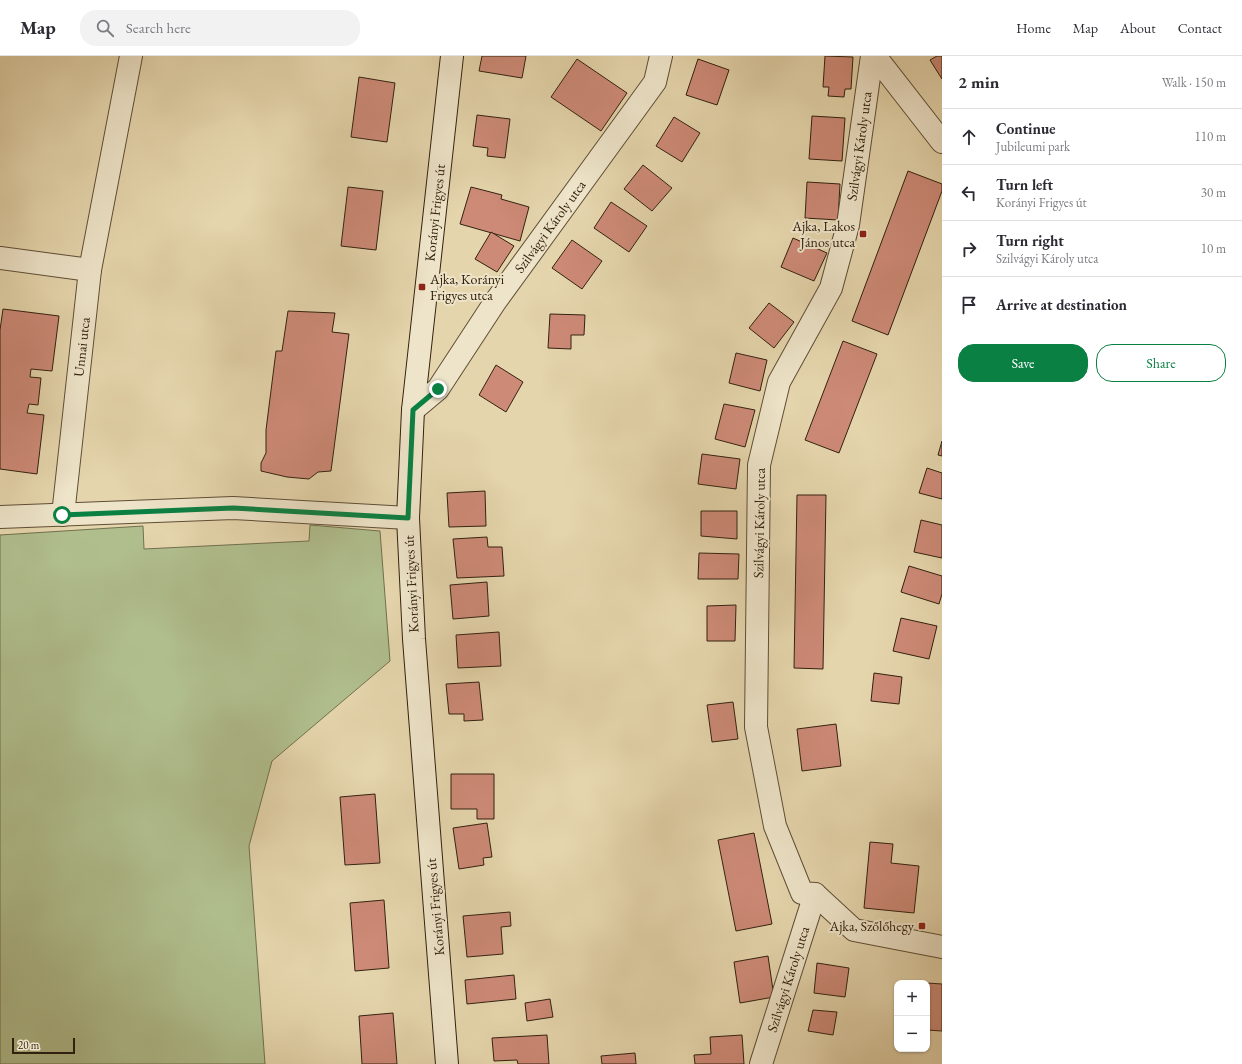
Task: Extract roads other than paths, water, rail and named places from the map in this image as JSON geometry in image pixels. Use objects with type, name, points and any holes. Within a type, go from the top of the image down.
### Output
[{"type":"street","name":"Unnai utca","points":[[62,515],[90,270],[131,56]]},
{"type":"street","name":"Korányi Frigyes út","points":[[447,1064],[414,639],[408,518],[413,410],[452,56]]},
{"type":"street","name":"Szilvágyi Károly utca","points":[[413,410],[438,389],[495,302],[655,82],[661,56]]},
{"type":"street","points":[[873,56],[942,142]]},
{"type":"street","name":"Szilvágyi Károly utca","points":[[873,56],[848,226],[831,288],[778,382],[759,465],[756,727],[775,826],[802,893],[815,894],[854,930],[942,943]]},
{"type":"street","points":[[0,258],[90,270]]},
{"type":"street","points":[[0,517],[233,508],[408,518]]},
{"type":"street","name":"Szilvágyi Károly utca","points":[[761,1064],[815,894]]},
{"type":"place","name":"Ajka, Lakos János utca","points":[[863,234]]},
{"type":"place","name":"Ajka, Korányi Frigyes utca","points":[[422,287]]},
{"type":"place","name":"Ajka, Szőlőhegy","points":[[922,926]]}]
